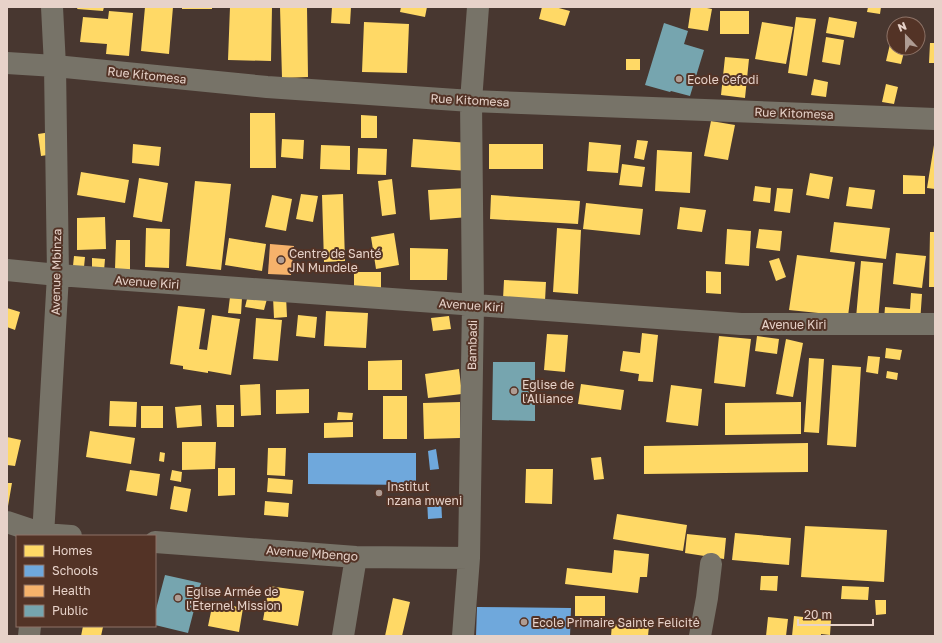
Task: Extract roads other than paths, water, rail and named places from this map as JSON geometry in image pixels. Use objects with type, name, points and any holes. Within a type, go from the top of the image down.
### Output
[{"type":"street","name":"Avenue Mbinza","points":[[43,535],[58,276],[55,66],[52,7]]},
{"type":"street","name":"Bambadi","points":[[463,636],[469,558],[472,305],[472,101],[478,7]]},
{"type":"street","name":"Rue Kitomesa","points":[[7,63],[55,66],[267,87],[472,101],[935,119]]},
{"type":"street","name":"Avenue Kiri","points":[[7,270],[58,276],[741,324],[935,324]]},
{"type":"street","points":[[7,522],[43,535]]},
{"type":"street","name":"Avenue Mbengo","points":[[156,542],[356,557],[469,558]]},
{"type":"street","points":[[343,636],[356,557]]},
{"type":"street","points":[[700,636],[711,564]]},
{"type":"place","name":"Ecole Cefodi","points":[[679,79]]},
{"type":"place","name":"Centre de Santé JN Mundele","points":[[281,260]]},
{"type":"place","name":"Eglise de l'Alliance","points":[[514,391]]},
{"type":"place","name":"Institut nzana mweni","points":[[379,493]]},
{"type":"place","name":"Eglise Armée de l'Eternel Mission","points":[[178,598]]},
{"type":"place","name":"Ecole Primaire Sainte Felicitė","points":[[524,622]]}]
